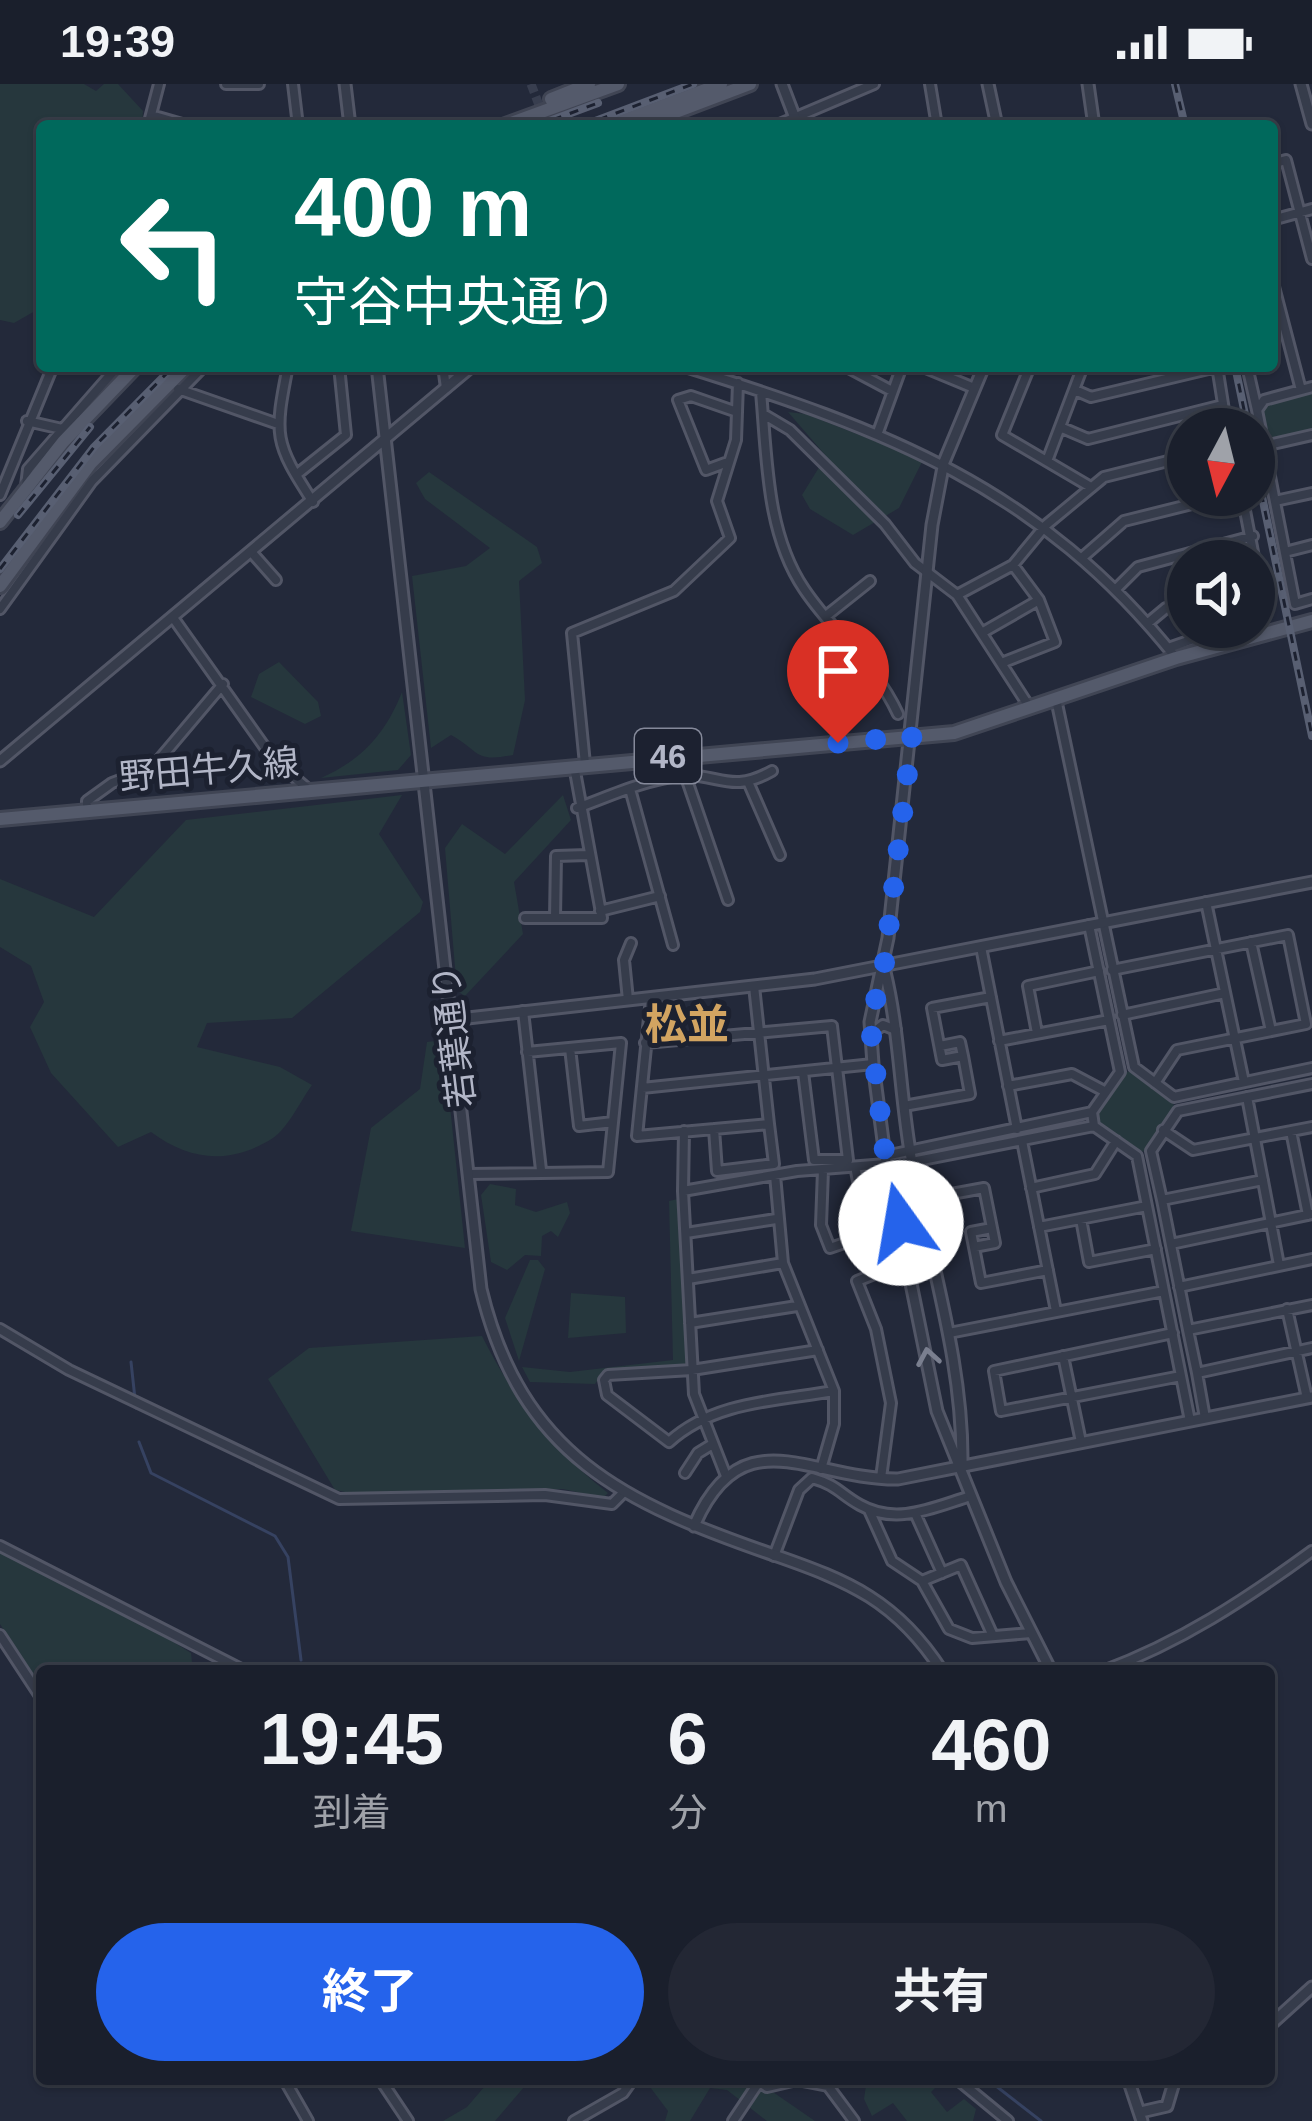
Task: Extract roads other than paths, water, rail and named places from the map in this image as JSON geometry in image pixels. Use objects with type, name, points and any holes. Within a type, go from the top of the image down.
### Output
[{"type":"main road","points":[[513,120],[589,84]]},
{"type":"main road","points":[[517,120],[618,84]]},
{"type":"main road","points":[[625,120],[722,84]]},
{"type":"main road","points":[[655,120],[750,84]]},
{"type":"main road","points":[[0,523],[131,372]]},
{"type":"main road","points":[[1,585],[91,463],[181,372]]},
{"type":"main road","name":"46","points":[[424,778],[982,728],[1172,653],[1312,621]]},
{"type":"main road","name":"野田牛久線","points":[[0,819],[424,778]]},
{"type":"street","points":[[150,120],[159,84]]},
{"type":"street","points":[[226,84],[259,84]]},
{"type":"street","points":[[293,84],[297,120]]},
{"type":"street","points":[[345,84],[349,120]]},
{"type":"street","points":[[782,84],[796,120]]},
{"type":"street","points":[[801,120],[874,84]]},
{"type":"street","points":[[930,84],[936,120]]},
{"type":"street","points":[[988,84],[996,120]]},
{"type":"street","points":[[1088,84],[1093,120]]},
{"type":"street","points":[[1301,84],[1312,124]]},
{"type":"street","points":[[1278,162],[1286,160],[1312,259]]},
{"type":"street","points":[[1278,218],[1312,209]]},
{"type":"street","points":[[1258,408],[1264,400],[1307,388],[1278,298]]},
{"type":"street","points":[[0,495],[50,372]]},
{"type":"street","points":[[26,488],[28,469],[113,372]]},
{"type":"street","points":[[0,609],[69,508],[198,372]]},
{"type":"street","points":[[287,372],[278,424],[281,453],[314,503]]},
{"type":"street","points":[[296,475],[346,435],[340,372]]},
{"type":"street","name":"若葉通り","points":[[378,372],[481,1288],[506,1366],[558,1440],[622,1494],[694,1526],[856,1585],[919,1638],[938,1665]]},
{"type":"street","points":[[444,372],[446,389]]},
{"type":"street","points":[[0,761],[386,443],[465,372]]},
{"type":"street","points":[[704,372],[944,462],[1046,525],[1117,588],[1172,653],[1183,648]]},
{"type":"street","points":[[856,372],[892,391]]},
{"type":"street","points":[[878,435],[900,372]]},
{"type":"street","points":[[935,372],[974,388]]},
{"type":"street","points":[[981,372],[944,462],[872,1034],[873,1064],[886,1161],[937,1411],[970,1496],[1048,1665]]},
{"type":"street","points":[[1028,372],[1002,435],[1089,486]]},
{"type":"street","points":[[1047,461],[1081,372]]},
{"type":"street","points":[[1075,390],[1090,397],[1192,372]]},
{"type":"street","points":[[1218,372],[1224,408]]},
{"type":"street","points":[[1248,372],[1257,408]]},
{"type":"street","points":[[525,918],[602,918],[577,808],[572,633],[674,590],[716,556],[730,538],[717,501],[736,440],[738,383]]},
{"type":"street","points":[[178,389],[278,424]]},
{"type":"street","points":[[761,392],[765,466],[778,523],[803,588],[875,670],[898,714]]},
{"type":"street","points":[[726,462],[706,470],[678,400],[691,396],[736,412]]},
{"type":"street","points":[[1060,427],[1088,439],[1223,405]]},
{"type":"street","points":[[763,414],[790,430],[928,573],[957,595],[1031,709]]},
{"type":"street","points":[[27,422],[62,429]]},
{"type":"street","points":[[1275,443],[1312,435]]},
{"type":"street","points":[[957,595],[1013,565],[1046,525],[1089,486],[1167,462]]},
{"type":"street","points":[[1312,493],[1275,501],[1295,604],[1312,599]]},
{"type":"street","points":[[1084,556],[1124,521],[1167,510]]},
{"type":"street","points":[[1247,516],[1252,540]]},
{"type":"street","points":[[1117,588],[1138,567],[1252,536]]},
{"type":"street","points":[[1285,552],[1312,544]]},
{"type":"street","points":[[253,554],[276,580]]},
{"type":"street","points":[[1004,662],[1054,642],[1039,600],[1013,565]]},
{"type":"street","points":[[826,616],[870,581]]},
{"type":"street","points":[[1,585],[17,583]]},
{"type":"street","points":[[985,632],[1039,600]]},
{"type":"street","points":[[1148,623],[1167,608]]},
{"type":"street","points":[[174,619],[274,760],[308,789]]},
{"type":"street","points":[[87,810],[87,801],[112,783],[152,768],[223,684]]},
{"type":"street","points":[[1056,699],[1134,1067],[1174,1097],[1312,1068]]},
{"type":"street","points":[[679,755],[728,900]]},
{"type":"street","points":[[577,808],[683,775],[749,784],[772,771]]},
{"type":"street","points":[[749,784],[779,855]]},
{"type":"street","points":[[630,789],[673,945]]},
{"type":"street","points":[[555,918],[556,856],[588,855]]},
{"type":"street","points":[[451,1020],[884,967],[1312,882]]},
{"type":"street","points":[[600,910],[660,896]]},
{"type":"street","points":[[1206,901],[1244,1082]]},
{"type":"street","points":[[683,1190],[775,1174],[856,1171],[1091,1112],[1120,1072],[1089,924]]},
{"type":"street","points":[[1112,970],[1288,934],[1306,1024],[1177,1050],[1155,1083]]},
{"type":"street","points":[[1251,942],[1271,1031]]},
{"type":"street","points":[[628,1000],[624,960],[631,943]]},
{"type":"street","points":[[981,947],[1017,1129]]},
{"type":"street","points":[[884,967],[911,1156],[963,1407],[962,1468]]},
{"type":"street","points":[[1036,1033],[1028,986],[1099,971]]},
{"type":"street","points":[[1298,979],[1312,976]]},
{"type":"street","points":[[714,1129],[717,1172],[774,1164],[754,986]]},
{"type":"street","points":[[1122,1015],[1225,994]]},
{"type":"street","points":[[904,1106],[970,1094],[963,1056],[942,1060],[932,1008],[991,997]]},
{"type":"street","points":[[651,998],[637,1136],[769,1124]]},
{"type":"street","points":[[523,1011],[541,1170]]},
{"type":"street","points":[[1000,1041],[1109,1020]]},
{"type":"street","points":[[872,1034],[883,1025],[896,1030]]},
{"type":"street","points":[[645,1043],[832,1026],[848,1160],[814,1160],[803,1072]]},
{"type":"street","points":[[469,1174],[608,1172],[622,1043],[527,1052]]},
{"type":"street","points":[[570,1048],[579,1126],[614,1122]]},
{"type":"street","points":[[641,1088],[873,1064]]},
{"type":"street","points":[[1008,1086],[1072,1074],[1106,1092]]},
{"type":"street","points":[[1204,1418],[1151,1151],[1178,1111],[1312,1084]]},
{"type":"street","points":[[1247,1097],[1280,1265]]},
{"type":"street","points":[[1091,1112],[1094,1126],[1137,1156],[1190,1420]]},
{"type":"street","points":[[911,1156],[1094,1126]]},
{"type":"street","points":[[1163,1130],[1193,1150],[1312,1127]]},
{"type":"street","points":[[684,1131],[692,1370],[699,1418],[726,1476]]},
{"type":"street","points":[[1171,1244],[1310,1214],[1292,1131]]},
{"type":"street","points":[[1022,1141],[1056,1311]]},
{"type":"street","points":[[1031,1188],[1095,1174],[1116,1141]]},
{"type":"street","points":[[824,1170],[821,1225],[830,1248],[922,1216]]},
{"type":"street","points":[[856,1171],[868,1234]]},
{"type":"street","points":[[775,1174],[783,1263],[834,1391],[834,1424],[821,1469]]},
{"type":"street","points":[[1162,1200],[1263,1180]]},
{"type":"street","points":[[919,1200],[984,1188],[995,1243],[974,1246]]},
{"type":"street","points":[[1039,1227],[1147,1206]]},
{"type":"street","points":[[686,1233],[776,1219]]},
{"type":"street","points":[[1081,1219],[1089,1262],[1156,1249]]},
{"type":"street","points":[[992,1228],[971,1232],[981,1283],[1048,1270]]},
{"type":"street","points":[[1179,1287],[1312,1258]]},
{"type":"street","points":[[881,1479],[891,1403],[876,1328],[857,1281],[909,1260]]},
{"type":"street","points":[[688,1279],[783,1263]]},
{"type":"street","points":[[950,1333],[1164,1291]]},
{"type":"street","points":[[1188,1330],[1312,1305]]},
{"type":"street","points":[[690,1322],[797,1306]]},
{"type":"street","points":[[694,1526],[726,1476],[772,1458],[881,1479],[962,1468],[1309,1397],[1287,1310]]},
{"type":"street","points":[[0,1329],[127,1398],[339,1499],[545,1495],[612,1504],[622,1494]]},
{"type":"street","points":[[1173,1334],[994,1371],[1001,1411],[1181,1376]]},
{"type":"street","points":[[1197,1373],[1312,1348]]},
{"type":"street","points":[[818,1350],[604,1380],[607,1395],[669,1442],[699,1418],[834,1391]]},
{"type":"street","points":[[1063,1357],[1081,1442]]},
{"type":"street","points":[[685,1473],[698,1453],[711,1445]]},
{"type":"street","points":[[774,1556],[799,1490],[812,1478],[839,1486],[869,1510],[896,1516],[970,1496]]},
{"type":"street","points":[[869,1510],[892,1561],[922,1581],[949,1629],[972,1638],[1031,1634]]},
{"type":"street","points":[[915,1513],[942,1573]]},
{"type":"street","points":[[0,1546],[233,1665]]},
{"type":"street","points":[[1120,1665],[1169,1647],[1180,1635],[1229,1612],[1312,1551]]},
{"type":"street","points":[[922,1581],[961,1565],[993,1636]]},
{"type":"street","points":[[0,1635],[36,1691]]},
{"type":"street","points":[[1275,2021],[1312,1987]]},
{"type":"street","points":[[287,2085],[308,2121]]},
{"type":"street","points":[[384,2085],[408,2121]]},
{"type":"street","points":[[574,2121],[629,2085]]},
{"type":"street","points":[[733,2121],[755,2085]]},
{"type":"street","points":[[823,2085],[854,2121]]},
{"type":"street","points":[[964,2085],[1008,2121]]},
{"type":"street","points":[[1130,2085],[1141,2117],[1167,2106],[1173,2085]]},
{"type":"waterway","points":[[131,1362],[136,1408]]},
{"type":"waterway","points":[[139,1442],[151,1473],[275,1536],[288,1557],[301,1660]]},
{"type":"waterway","points":[[995,2085],[1041,2121]]},
{"type":"tunnel","points":[[531,84],[545,120]]},
{"type":"railway","points":[[598,120],[693,84]]},
{"type":"railway","points":[[1175,84],[1184,120]]},
{"type":"railway","points":[[552,120],[598,103]]},
{"type":"railway","points":[[0,569],[94,447],[168,372]]},
{"type":"railway","points":[[1236,372],[1244,408]]},
{"type":"railway","points":[[18,515],[90,427]]},
{"type":"railway","points":[[1266,516],[1312,736]]},
{"type":"district","name":"松並","points":[[687,1024]]}]
